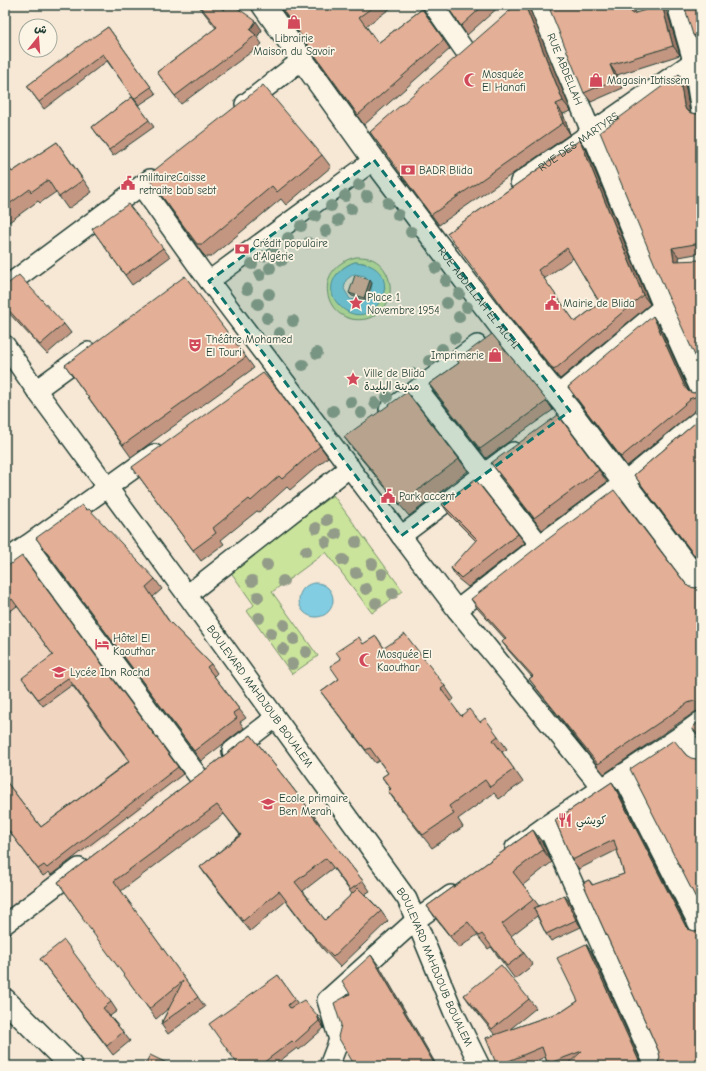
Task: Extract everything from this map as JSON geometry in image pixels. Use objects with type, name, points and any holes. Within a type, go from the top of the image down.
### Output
[{"type":"street","name":"RUE ABDELLAH EL AICHI","points":[[263,5],[303,59],[367,137],[374,160],[442,237],[501,327],[562,409],[624,483],[701,585]]},
{"type":"street","points":[[433,5],[465,51]]},
{"type":"street","name":"RUE ABDELLAH","points":[[539,5],[663,306],[701,391]]},
{"type":"street","points":[[677,5],[697,58],[701,112]]},
{"type":"street","name":"RUE DES MARTYRS","points":[[506,191],[697,58]]},
{"type":"street","points":[[234,113],[303,59]]},
{"type":"street","points":[[199,276],[374,160]]},
{"type":"street","points":[[5,287],[166,166]]},
{"type":"street","points":[[141,186],[199,276],[269,372],[342,443],[350,467],[456,610],[602,788]]},
{"type":"street","points":[[562,409],[663,306]]},
{"type":"street","points":[[374,421],[501,327]]},
{"type":"street","points":[[36,390],[99,343]]},
{"type":"street","name":"BOULEVARD MAHDJOUB BOUALEM","points":[[5,345],[36,390],[187,595],[407,899],[453,1011],[480,1066]]},
{"type":"street","points":[[418,389],[540,545]]},
{"type":"street","points":[[456,610],[624,483],[701,419]]},
{"type":"street","points":[[401,536],[527,442]]},
{"type":"street","points":[[5,560],[166,446]]},
{"type":"street","points":[[187,595],[350,467]]},
{"type":"street","points":[[27,545],[203,773],[275,718]]},
{"type":"street","points":[[503,857],[547,825],[701,721]]},
{"type":"street","points":[[682,735],[701,757]]},
{"type":"street","points":[[622,774],[701,929]]},
{"type":"street","points":[[547,825],[655,1066]]},
{"type":"street","points":[[5,924],[92,857]]},
{"type":"street","points":[[329,1066],[339,1040],[327,1000],[416,920],[466,884]]},
{"type":"street","points":[[5,1000],[71,1066]]},
{"type":"highlighted area","points":[[374,160],[570,411],[401,536],[209,281]]},
{"type":"shaded area","name":"Lycée Ibn Rochd","points":[[26,557],[188,772],[5,914],[5,572]]},
{"type":"green space","points":[[356,257],[365,257],[374,260],[383,268],[389,280],[390,293],[386,305],[377,314],[366,319],[352,319],[341,314],[332,306],[328,295],[328,284],[332,272],[341,263]],"holes":[[[355,262],[364,263],[379,272],[385,288],[374,310],[358,314],[335,277],[349,264]]]},
{"type":"green space","points":[[333,495],[403,591],[372,613],[326,552],[272,592],[318,656],[292,674],[247,611],[254,605],[230,571]]},
{"type":"water","points":[[355,262],[373,267],[382,276],[385,288],[381,299],[374,309],[363,314],[351,313],[338,304],[334,298],[332,285],[334,279],[338,273],[348,265]],"holes":[[[354,274],[365,276],[372,285],[370,295],[362,301],[350,299],[344,289],[346,280]]]},
{"type":"water","points":[[316,583],[328,588],[333,600],[328,612],[316,617],[304,612],[299,600],[304,588]]},
{"type":"building","points":[[199,5],[220,5],[224,10],[228,5],[233,5],[256,21],[250,30],[256,35],[175,96],[157,72],[217,27]]},
{"type":"building","points":[[279,5],[376,5],[359,17],[378,43],[422,9],[444,40],[358,115]]},
{"type":"building","points":[[446,5],[484,5],[461,26]]},
{"type":"building","points":[[516,5],[525,5],[563,101],[556,104],[563,123],[431,215],[370,132]]},
{"type":"building","points":[[548,5],[629,5],[632,14],[662,5],[673,46],[610,65],[616,79],[584,93]]},
{"type":"building","points":[[684,5],[701,5],[701,36],[699,37],[693,35]]},
{"type":"building","points":[[108,27],[151,87],[134,99],[103,54],[39,102],[27,86],[86,41]]},
{"type":"building","points":[[701,58],[701,72],[699,60]]},
{"type":"building","points":[[679,74],[686,110],[697,114],[701,112],[701,243],[672,248],[674,261],[701,260],[701,369],[667,294],[600,132]]},
{"type":"building","points":[[263,85],[322,155],[277,192],[272,186],[203,244],[197,244],[147,176]]},
{"type":"building","points":[[132,97],[149,120],[109,150],[92,127]]},
{"type":"building","points":[[580,140],[643,295],[554,370],[507,314],[447,233]],"holes":[[[567,248],[600,303],[575,322],[538,270]]]},
{"type":"building","points":[[57,142],[83,180],[59,197],[48,180],[31,192],[30,189],[5,207],[5,163],[12,172]]},
{"type":"building","points":[[128,204],[163,248],[125,275],[92,229]]},
{"type":"building","points":[[19,275],[64,324],[40,345],[5,306],[5,286]]},
{"type":"building","points":[[355,275],[370,280],[364,298],[349,293]]},
{"type":"building","points":[[185,276],[246,357],[123,445],[65,365]]},
{"type":"building","points":[[653,316],[685,387],[688,391],[693,393],[701,390],[701,395],[689,399],[690,400],[621,457],[568,387]]},
{"type":"building","points":[[492,334],[547,401],[480,449],[429,384],[459,363],[457,360]]},
{"type":"building","points":[[263,373],[278,390],[320,446],[282,479],[279,476],[251,501],[249,499],[213,528],[216,533],[193,550],[132,467]]},
{"type":"building","points":[[407,392],[459,459],[400,504],[344,437]]},
{"type":"building","points":[[558,415],[599,470],[534,518],[491,463]]},
{"type":"building","points":[[701,418],[701,564],[634,475]]},
{"type":"building","points":[[475,479],[518,534],[461,578],[451,568],[477,539],[442,504]]},
{"type":"building","points":[[614,490],[685,583],[689,587],[696,588],[701,586],[701,703],[694,701],[688,703],[598,764],[529,679],[533,676],[502,642],[506,638],[471,599]]},
{"type":"building","points":[[82,505],[87,510],[89,509],[155,579],[146,587],[168,620],[211,664],[207,667],[239,709],[233,713],[237,718],[194,751],[36,538]]},
{"type":"building","points":[[22,556],[178,767],[47,868],[44,865],[38,869],[5,826],[5,780],[41,827],[130,761],[68,678],[38,699],[22,678],[53,655],[12,599],[5,605],[5,568]]},
{"type":"building","points":[[405,634],[445,686],[441,689],[461,716],[469,709],[480,722],[485,718],[498,736],[493,740],[514,769],[490,787],[485,780],[449,806],[454,814],[423,835],[388,791],[391,789],[382,777],[388,773],[370,748],[366,750],[321,692],[339,679],[330,666],[341,659],[336,652],[359,637],[363,644],[376,636],[384,648]]},
{"type":"building","points":[[701,720],[701,738],[692,728]]},
{"type":"building","points":[[251,735],[363,881],[350,890],[326,858],[295,882],[325,920],[358,888],[381,911],[333,957],[315,938],[279,891],[243,921],[200,867],[241,835],[217,805],[114,881],[198,997],[161,1024],[183,981],[149,1009],[82,918],[83,917],[58,882]]},
{"type":"building","points":[[674,740],[686,755],[696,759],[701,757],[701,908],[630,769]]},
{"type":"building","points":[[612,782],[685,925],[688,929],[694,931],[701,929],[701,1066],[654,1066],[658,1063],[660,1058],[659,1052],[583,883],[589,880],[592,885],[624,874],[614,840],[572,860],[555,820]]},
{"type":"building","points":[[533,830],[543,850],[513,872],[534,899],[502,924],[524,953],[507,966],[482,934],[479,936],[468,922],[450,936],[427,906]]},
{"type":"building","points":[[564,895],[576,920],[546,934],[534,908]]},
{"type":"building","points":[[64,940],[111,1002],[103,1008],[123,1032],[107,1046],[40,959]]},
{"type":"building","points":[[586,944],[639,1061],[643,1066],[566,1066],[582,1051],[550,1063],[549,1061],[547,1062],[542,1047],[497,1066],[486,1038],[563,1011],[578,1001],[557,958]]},
{"type":"building","points":[[371,955],[435,1065],[355,1066],[338,1037],[341,1025],[334,1003],[350,994],[342,981]]},
{"type":"building","points":[[501,965],[529,999],[492,1029],[464,995]]},
{"type":"building","points":[[278,975],[295,999],[288,1005],[290,1008],[304,1000],[317,1015],[319,1021],[294,1043],[292,1041],[259,1066],[239,1066],[209,1024]]},
{"type":"building","points":[[150,1055],[173,1066],[144,1066]]},
{"type":"place","name":"Librairie Maison du Savoir","points":[[294,22]]},
{"type":"place","name":"Mosquée El Hanafi","points":[[471,80]]},
{"type":"place","name":"Magasin Ibtissem","points":[[596,80]]},
{"type":"place","name":"BADR Blida","points":[[408,170]]},
{"type":"place","name":"militaireCaisse retraite bab sebt","points":[[128,183]]},
{"type":"place","name":"Crédit populaire d'Algérie","points":[[242,249]]},
{"type":"place","name":"Place 1 Novembre 1954","points":[[356,303]]},
{"type":"place","name":"Mairie de Blida","points":[[552,303]]},
{"type":"place","name":"Théâtre Mohamed El Touri","points":[[195,345]]},
{"type":"place","name":"Imprimerie","points":[[495,355]]},
{"type":"place","name":"Ville de Blida مدينة البليدة","points":[[353,379]]},
{"type":"place","name":"Park accent","points":[[388,496]]},
{"type":"place","name":"Hôtel El Kaouthar","points":[[102,644]]},
{"type":"place","name":"Mosquée El Kaouthar","points":[[366,660]]},
{"type":"place","name":"Lycée Ibn Rochd","points":[[59,672]]},
{"type":"place","name":"Ecole primaire Ben Merah","points":[[268,804]]},
{"type":"place","name":"كويشي","points":[[565,820]]}]
